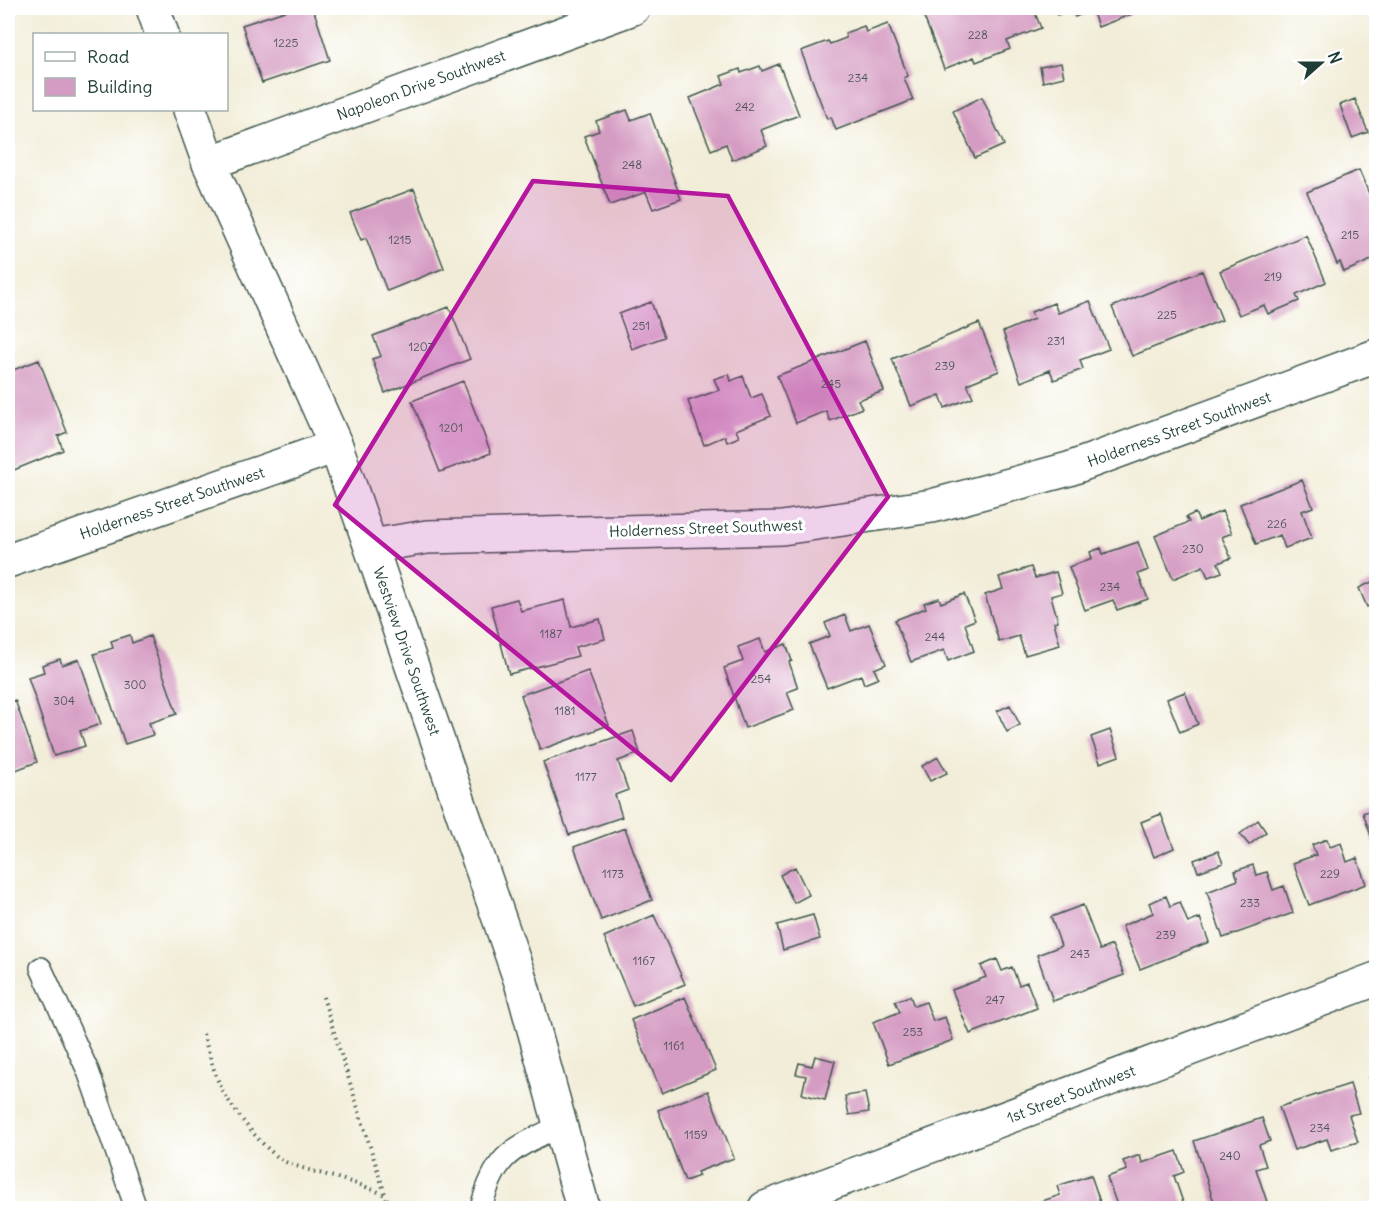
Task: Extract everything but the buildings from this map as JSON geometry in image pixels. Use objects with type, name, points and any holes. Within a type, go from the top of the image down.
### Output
[{"type":"street","points":[[153,8],[162,33]]},
{"type":"street","name":"Napoleon Drive Southwest","points":[[209,163],[633,8]]},
{"type":"street","name":"Westview Drive Southwest","points":[[190,111],[209,163],[336,446],[521,982],[583,1209]]},
{"type":"street","name":"Holderness Street Southwest","points":[[371,546],[427,537],[782,528],[932,506],[1069,469],[1377,356]]},
{"type":"street","name":"Holderness Street Southwest","points":[[8,561],[336,446]]},
{"type":"street","name":"1st Street Southwest","points":[[765,1209],[1377,979]]},
{"type":"lane","points":[[41,968],[88,1071],[136,1209]]},
{"type":"lane","points":[[481,1209],[497,1165],[516,1148],[561,1125]]},
{"type":"path","points":[[323,997],[390,1209]]},
{"type":"path","points":[[204,1034],[221,1088],[257,1137],[273,1152],[286,1162],[365,1185],[385,1195]]},
{"type":"highlighted area","points":[[533,181],[728,196],[888,497],[671,780],[335,505]]}]
